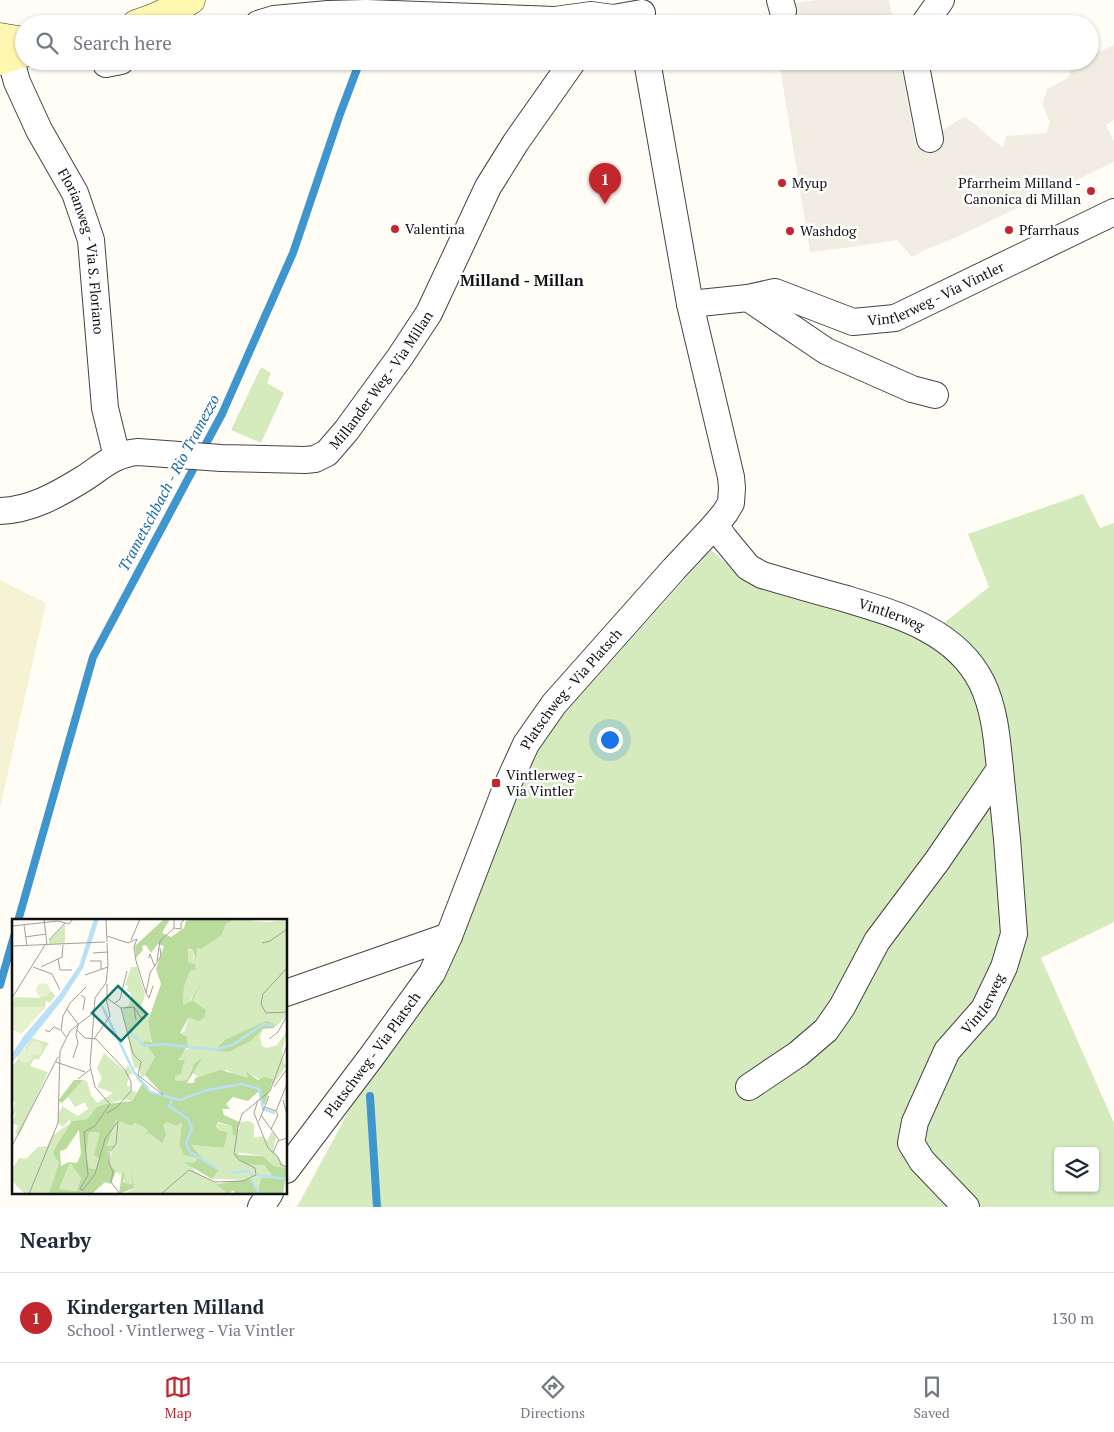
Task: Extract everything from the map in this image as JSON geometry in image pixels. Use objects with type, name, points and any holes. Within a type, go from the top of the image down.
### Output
[{"type":"street","points":[[160,15],[191,0]]},
{"type":"street","points":[[930,15],[941,0]]},
{"type":"street","points":[[317,15],[398,13],[443,15]]},
{"type":"street","name":"Florianweg - Via S. Floriano","points":[[12,50],[15,66]]},
{"type":"street","name":"Florianweg - Via S. Floriano","points":[[16,70],[18,82],[39,130],[76,193],[91,240],[105,408],[117,457]]},
{"type":"street","name":"Millander Weg - Via Millan","points":[[0,512],[22,509],[40,503],[84,479],[125,453],[138,452],[221,458],[305,460],[315,459],[327,453],[400,357],[429,313],[488,187],[516,142],[567,70]]},
{"type":"street","points":[[649,70],[690,304],[731,477],[731,503],[715,525]]},
{"type":"street","points":[[917,70],[930,139]]},
{"type":"street","name":"Vintlerweg - Via Vintler","points":[[690,304],[748,298],[775,292],[853,322],[895,318],[1114,212]]},
{"type":"street","points":[[748,298],[826,351],[912,389],[935,396]]},
{"type":"street","name":"Vintlerweg","points":[[715,525],[748,567],[762,575],[903,617],[945,640],[960,652],[973,668],[982,684],[995,724],[1007,839],[1014,934],[1004,967],[984,1008],[947,1051],[915,1122],[911,1143],[922,1161],[966,1207]]},
{"type":"street","name":"Platschweg - Via Platsch","points":[[288,1167],[432,973],[506,788],[526,744],[554,704],[715,525]]},
{"type":"street","points":[[749,1087],[798,1054],[826,1030],[842,1007],[877,941],[937,861],[1000,769]]},
{"type":"street","points":[[288,992],[448,936]]},
{"type":"street","points":[[262,1207],[269,1194]]},
{"type":"shaded area","points":[[816,0],[889,0],[892,15],[776,15],[794,3]]},
{"type":"shaded area","points":[[1114,45],[1114,120],[1106,125],[1114,141],[1114,162],[912,257],[897,240],[810,252],[780,70],[902,70],[916,146],[966,117],[1003,148],[1006,136],[1046,134],[1050,122],[1042,104],[1047,89],[1068,78],[1071,70],[1099,70],[1099,52]]},
{"type":"shaded area","points":[[0,580],[46,603],[0,808]]},
{"type":"green space","points":[[261,367],[271,373],[267,383],[284,393],[261,443],[231,430]]},
{"type":"green space","points":[[1083,494],[1100,528],[1114,523],[1114,922],[1041,958],[1114,1123],[1114,1207],[297,1207],[543,737],[711,550],[753,583],[874,617],[925,638],[989,587],[968,534]]},
{"type":"waterway","name":"Trametschbach - Rio Tramezzo","points":[[202,451],[222,414],[293,253],[357,70]]},
{"type":"waterway","name":"Trametschbach - Rio Tramezzo","points":[[19,919],[93,657],[197,462]]},
{"type":"waterway","name":"Trametschbach - Rio Tramezzo","points":[[0,985],[12,943]]},
{"type":"waterway","points":[[370,1096],[377,1207]]},
{"type":"place","name":"Myup","points":[[782,183]]},
{"type":"place","name":"Pfarrheim Milland - Canonica di Millan","points":[[1091,191]]},
{"type":"place","name":"Kindergarten Milland","points":[[605,204]]},
{"type":"place","name":"Valentina","points":[[395,229]]},
{"type":"place","name":"Pfarrhaus","points":[[1009,230]]},
{"type":"place","name":"Washdog","points":[[790,231]]},
{"type":"place","name":"Vintlerweg - Via Vintler","points":[[496,783]]},
{"type":"district","name":"Milland - Millan","points":[[522,280]]}]
